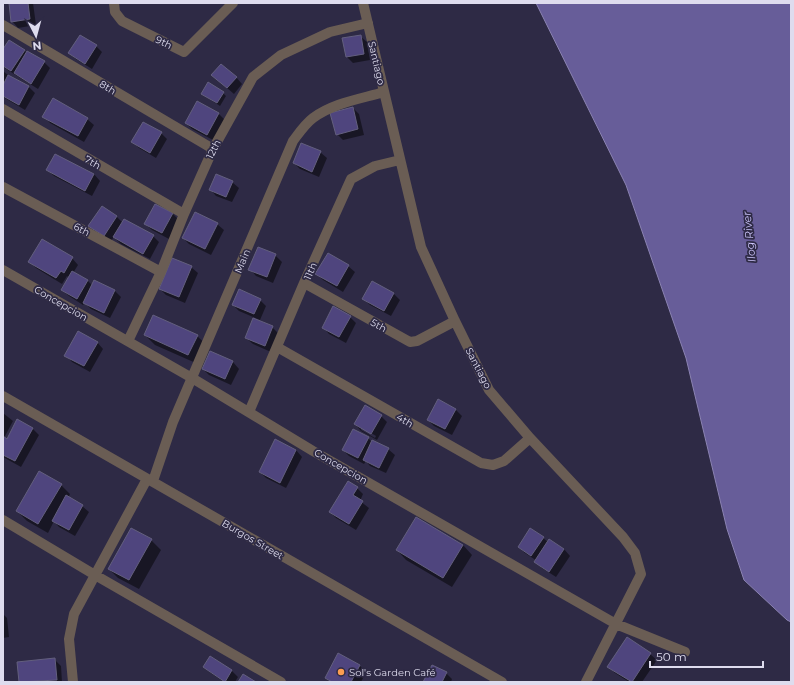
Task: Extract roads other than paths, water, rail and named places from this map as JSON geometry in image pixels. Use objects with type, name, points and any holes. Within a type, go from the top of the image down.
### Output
[{"type":"street","name":"9th","points":[[114,3],[115,12],[122,21],[184,52],[233,3]]},
{"type":"street","name":"Santiago","points":[[363,3],[421,248],[489,390],[530,438],[623,537],[635,553],[641,574],[586,682]]},
{"type":"street","name":"12th","points":[[128,341],[161,272],[184,214],[213,149],[253,77],[281,55],[330,32],[368,23]]},
{"type":"street","name":"8th","points":[[3,25],[213,149]]},
{"type":"street","name":"Main","points":[[73,682],[69,639],[74,614],[150,480],[172,422],[293,141],[301,129],[312,118],[328,108],[384,92]]},
{"type":"street","name":"7th","points":[[3,109],[184,214]]},
{"type":"street","name":"11th","points":[[249,412],[304,283],[351,179],[375,166],[400,160]]},
{"type":"street","name":"6th","points":[[3,187],[161,272]]},
{"type":"street","name":"Concepcion","points":[[3,270],[192,378],[320,455],[616,624],[685,652]]},
{"type":"street","name":"5th","points":[[304,283],[410,342],[417,341],[455,321]]},
{"type":"street","name":"4th","points":[[278,347],[481,463],[493,465],[504,461],[530,438]]},
{"type":"street","name":"Burgos Street","points":[[3,396],[502,682]]},
{"type":"street","points":[[3,520],[281,682]]},
{"type":"water","name":"Ilog River","points":[[536,3],[791,3],[791,622],[744,580],[727,529],[686,358],[626,185]]},
{"type":"place","name":"Sol's Garden Café","points":[[341,672]]}]
